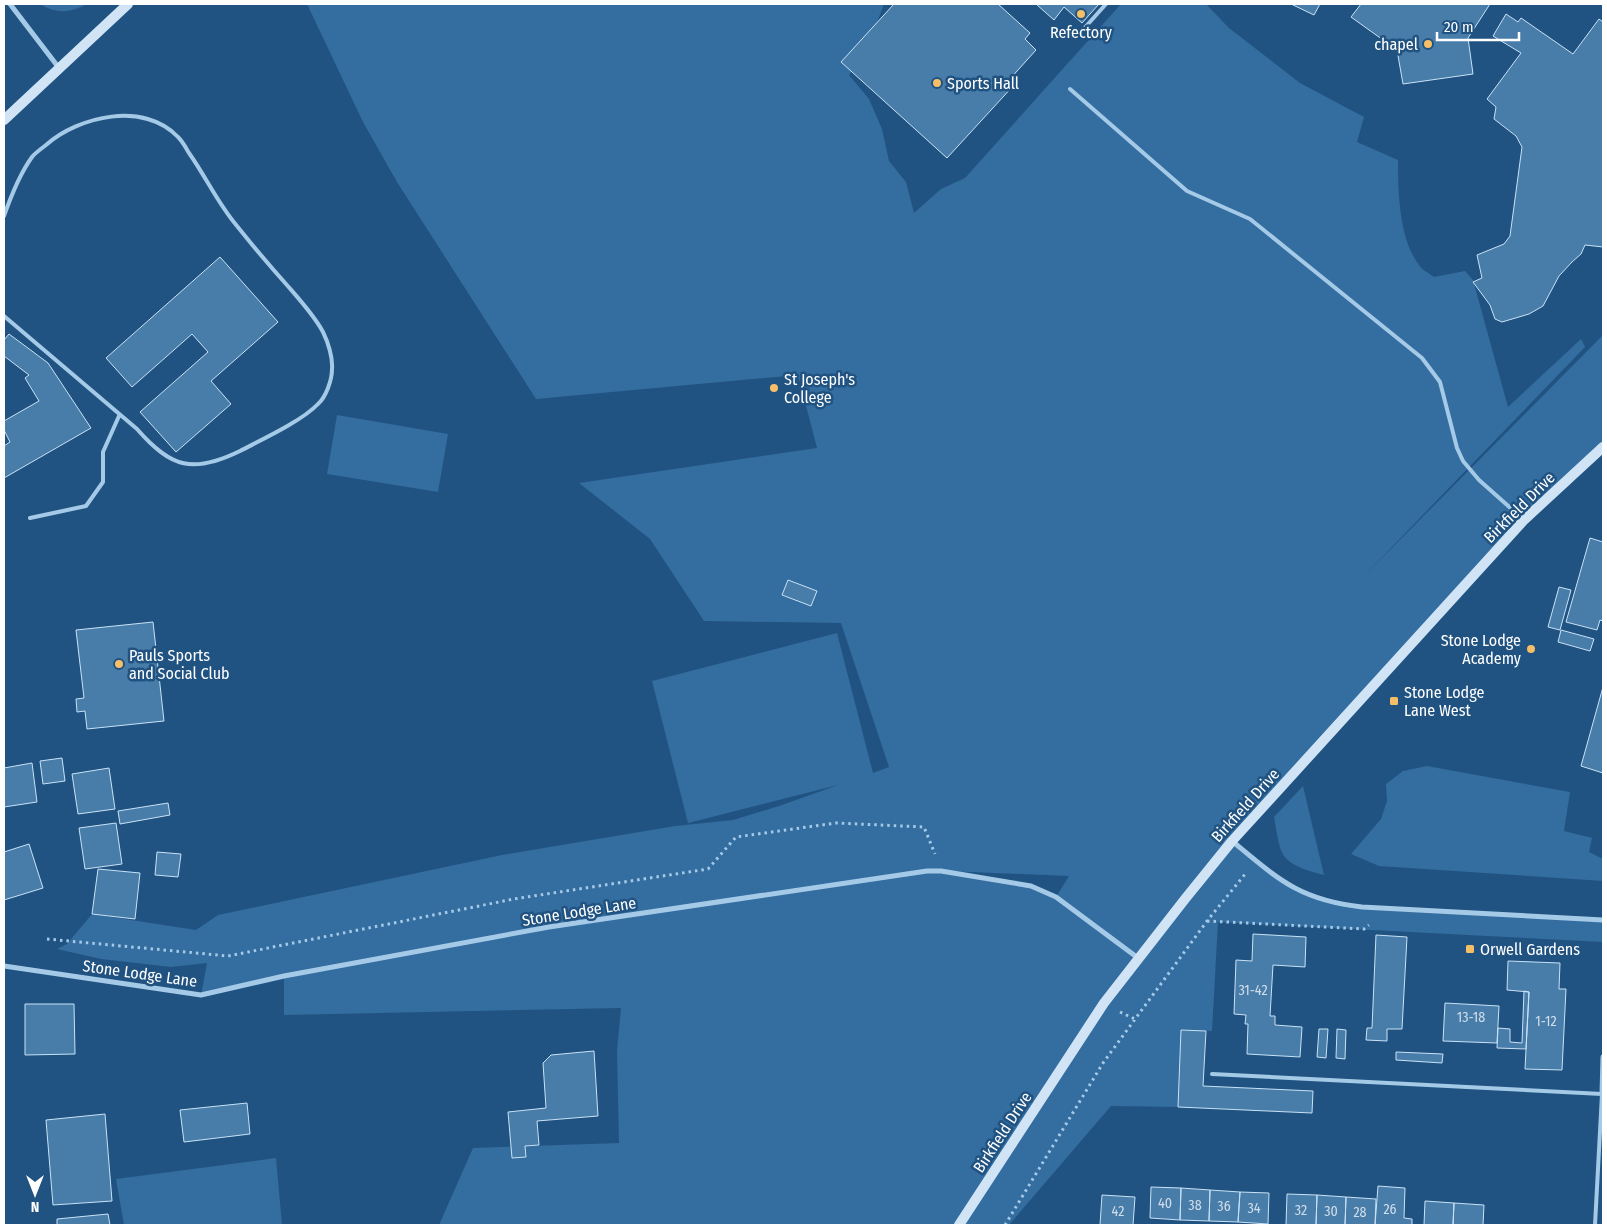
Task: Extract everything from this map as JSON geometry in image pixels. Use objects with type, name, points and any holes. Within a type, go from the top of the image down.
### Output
[{"type":"street","points":[[10,4],[60,68]]},
{"type":"street","points":[[4,120],[128,4]]},
{"type":"street","name":"Birkfield Drive","points":[[960,1225],[1104,1003],[1232,841],[1524,520],[1603,447]]},
{"type":"street","points":[[1232,841],[1290,887],[1316,898],[1344,905],[1603,920]]},
{"type":"street","name":"Stone Lodge Lane","points":[[4,966],[201,994],[284,976],[549,927],[927,870],[1030,886],[1056,897],[1138,958]]},
{"type":"street","points":[[1602,1094],[1603,1057]]},
{"type":"lane","points":[[1080,33],[1106,4]]},
{"type":"lane","points":[[1070,89],[1188,191],[1250,219],[1422,358],[1440,382],[1456,448],[1463,461],[1479,480],[1524,520]]},
{"type":"lane","points":[[4,216],[14,188],[33,156],[57,136],[90,120],[132,116],[152,121],[178,137],[202,170],[224,212],[301,302],[324,333],[331,357],[332,370],[326,393],[319,404],[301,417],[266,437],[210,464],[192,466],[177,462],[152,447],[137,430],[4,316]]},
{"type":"lane","points":[[30,518],[86,506],[103,482],[103,452],[119,416]]},
{"type":"lane","points":[[1212,1074],[1602,1094],[1595,1225]]},
{"type":"path","points":[[47,938],[228,956],[514,900],[708,869],[736,837],[836,823],[924,827],[941,871]]},
{"type":"path","points":[[1005,1225],[1103,1063],[1207,921],[1255,860]]},
{"type":"path","points":[[1207,921],[1364,929],[1384,908]]},
{"type":"shaded area","points":[[40,4],[87,4],[69,11],[58,11]]},
{"type":"shaded area","points":[[307,4],[884,4],[865,50],[849,75],[869,99],[882,129],[889,161],[906,182],[914,213],[941,189],[965,178],[1121,4],[1206,4],[1229,28],[1300,83],[1364,117],[1357,142],[1398,160],[1401,214],[1407,242],[1412,254],[1420,267],[1434,277],[1465,271],[1473,280],[1508,407],[1581,339],[1585,347],[1363,577],[1603,335],[1603,447],[1524,520],[1232,841],[1290,887],[1344,905],[1603,920],[1603,942],[1218,922],[1212,1031],[1182,1030],[1178,1107],[1111,1106],[1009,1225],[439,1225],[473,1148],[619,1143],[617,1051],[621,1008],[284,1015],[284,977],[201,995],[207,963],[171,967],[101,959],[57,949],[67,944],[92,914],[196,930],[218,915],[502,855],[675,826],[733,820],[838,785],[688,823],[652,681],[837,633],[873,773],[889,767],[841,623],[704,621],[650,539],[579,483],[817,448],[798,375],[536,399],[397,182],[363,122]],"holes":[[[947,871],[1069,876],[1056,897],[1031,886]]]},
{"type":"shaded area","points":[[337,415],[448,434],[438,492],[327,474]]},
{"type":"shaded area","points":[[1427,766],[1570,792],[1564,831],[1592,838],[1589,852],[1603,859],[1603,881],[1379,866],[1351,854],[1381,819],[1387,801],[1386,784],[1403,771]]},
{"type":"shaded area","points":[[1303,786],[1324,875],[1302,869],[1292,863],[1284,856],[1279,843],[1274,817]]},
{"type":"shaded area","points":[[276,1158],[282,1225],[124,1225],[116,1179]]},
{"type":"building","name":"Sports Hall","points":[[894,4],[998,4],[1030,33],[1025,39],[1036,50],[1009,80],[1014,85],[947,158],[841,62]]},
{"type":"building","name":"Refectory","points":[[1036,4],[1099,4],[1082,23],[1064,7],[1054,20]]},
{"type":"building","points":[[1291,4],[1320,4],[1314,15]]},
{"type":"building","name":"chapel","points":[[1361,4],[1490,4],[1468,38],[1473,74],[1403,84],[1397,50],[1351,17]]},
{"type":"building","points":[[1506,14],[1518,22],[1521,18],[1573,54],[1599,19],[1603,22],[1603,247],[1585,245],[1581,254],[1559,276],[1543,306],[1529,314],[1502,322],[1495,319],[1490,305],[1473,282],[1482,278],[1477,255],[1504,244],[1510,236],[1522,147],[1516,136],[1494,119],[1496,107],[1487,99],[1521,53],[1493,36]]},
{"type":"building","points":[[220,257],[278,322],[211,381],[231,404],[176,452],[140,412],[208,352],[192,334],[132,387],[106,358]]},
{"type":"building","points":[[9,334],[48,363],[91,428],[4,478],[4,446],[10,442],[4,430],[4,421],[39,401],[25,378],[29,375],[4,356],[4,340]]},
{"type":"building","points":[[1590,538],[1603,542],[1603,621],[1600,620],[1597,630],[1566,622]]},
{"type":"building","points":[[788,580],[817,591],[811,606],[782,595]]},
{"type":"building","points":[[1559,587],[1571,590],[1560,630],[1548,627]]},
{"type":"building","name":"Pauls Sports and Social Club","points":[[153,622],[164,721],[87,729],[85,711],[77,712],[76,699],[84,698],[76,630]]},
{"type":"building","points":[[1561,630],[1594,639],[1590,651],[1558,642]]},
{"type":"building","points":[[1603,687],[1603,773],[1581,766]]},
{"type":"building","points":[[62,758],[65,781],[43,784],[40,761]]},
{"type":"building","points":[[32,763],[37,802],[4,807],[4,768]]},
{"type":"building","points":[[109,768],[115,809],[78,814],[72,774]]},
{"type":"building","points":[[168,803],[170,815],[120,824],[118,811]]},
{"type":"building","points":[[116,823],[122,864],[85,869],[79,828]]},
{"type":"building","points":[[29,844],[43,888],[4,900],[4,852]]},
{"type":"building","points":[[157,852],[181,854],[178,877],[155,875]]},
{"type":"building","points":[[98,869],[140,873],[135,919],[92,914]]},
{"type":"building","points":[[1253,934],[1306,937],[1305,967],[1273,965],[1270,1016],[1275,1016],[1275,1025],[1302,1027],[1300,1057],[1247,1054],[1248,1024],[1245,1024],[1246,1015],[1234,1014],[1236,960],[1252,961]]},
{"type":"building","points":[[1376,935],[1407,937],[1402,1029],[1387,1029],[1387,1041],[1366,1040],[1367,1028],[1372,1028]]},
{"type":"building","points":[[1508,961],[1560,963],[1559,989],[1566,989],[1562,1070],[1525,1069],[1529,992],[1507,990]]},
{"type":"building","points":[[1524,991],[1529,992],[1526,1049],[1497,1048],[1498,1028],[1510,1029],[1510,1042],[1522,1043]]},
{"type":"building","points":[[1445,1003],[1499,1006],[1497,1043],[1443,1041]]},
{"type":"building","points":[[25,1004],[74,1004],[75,1054],[25,1055]]},
{"type":"building","points":[[1319,1029],[1328,1029],[1326,1058],[1317,1057]]},
{"type":"building","points":[[1337,1029],[1346,1030],[1345,1059],[1336,1058]]},
{"type":"building","points":[[1181,1030],[1206,1031],[1203,1086],[1313,1091],[1312,1113],[1178,1107]]},
{"type":"building","points":[[594,1051],[598,1116],[537,1121],[539,1145],[525,1146],[526,1157],[512,1158],[508,1112],[546,1108],[543,1063],[551,1055]]},
{"type":"building","points":[[1396,1052],[1443,1054],[1442,1063],[1396,1060]]},
{"type":"building","points":[[247,1103],[250,1134],[184,1142],[180,1110]]},
{"type":"building","points":[[105,1114],[112,1201],[53,1205],[46,1120]]},
{"type":"building","points":[[1378,1186],[1405,1188],[1404,1218],[1412,1219],[1412,1225],[1375,1225]]},
{"type":"building","points":[[1151,1187],[1181,1188],[1180,1220],[1150,1218]]},
{"type":"building","points":[[1181,1188],[1210,1190],[1209,1221],[1180,1220]]},
{"type":"building","points":[[1210,1190],[1240,1192],[1238,1222],[1209,1221]]},
{"type":"building","points":[[1240,1192],[1269,1193],[1268,1224],[1238,1222]]},
{"type":"building","points":[[1287,1194],[1317,1195],[1316,1225],[1286,1225]]},
{"type":"building","points":[[1102,1195],[1135,1197],[1133,1225],[1100,1225]]},
{"type":"building","points":[[1317,1195],[1346,1197],[1345,1225],[1316,1225]]},
{"type":"building","points":[[1346,1197],[1376,1199],[1375,1225],[1345,1225]]},
{"type":"building","points":[[1425,1201],[1454,1203],[1453,1225],[1424,1225]]},
{"type":"building","points":[[1454,1203],[1484,1205],[1483,1225],[1453,1225]]},
{"type":"building","points":[[108,1214],[110,1225],[57,1225],[57,1219]]},
{"type":"place","name":"Refectory","points":[[1081,14]]},
{"type":"place","name":"chapel","points":[[1428,44]]},
{"type":"place","name":"Sports Hall","points":[[937,83]]},
{"type":"place","name":"St Joseph's College","points":[[774,388]]},
{"type":"place","name":"Stone Lodge Academy","points":[[1531,649]]},
{"type":"place","name":"Pauls Sports and Social Club","points":[[119,664]]},
{"type":"place","name":"Stone Lodge Lane West","points":[[1394,701]]},
{"type":"place","name":"Orwell Gardens","points":[[1470,949]]}]
